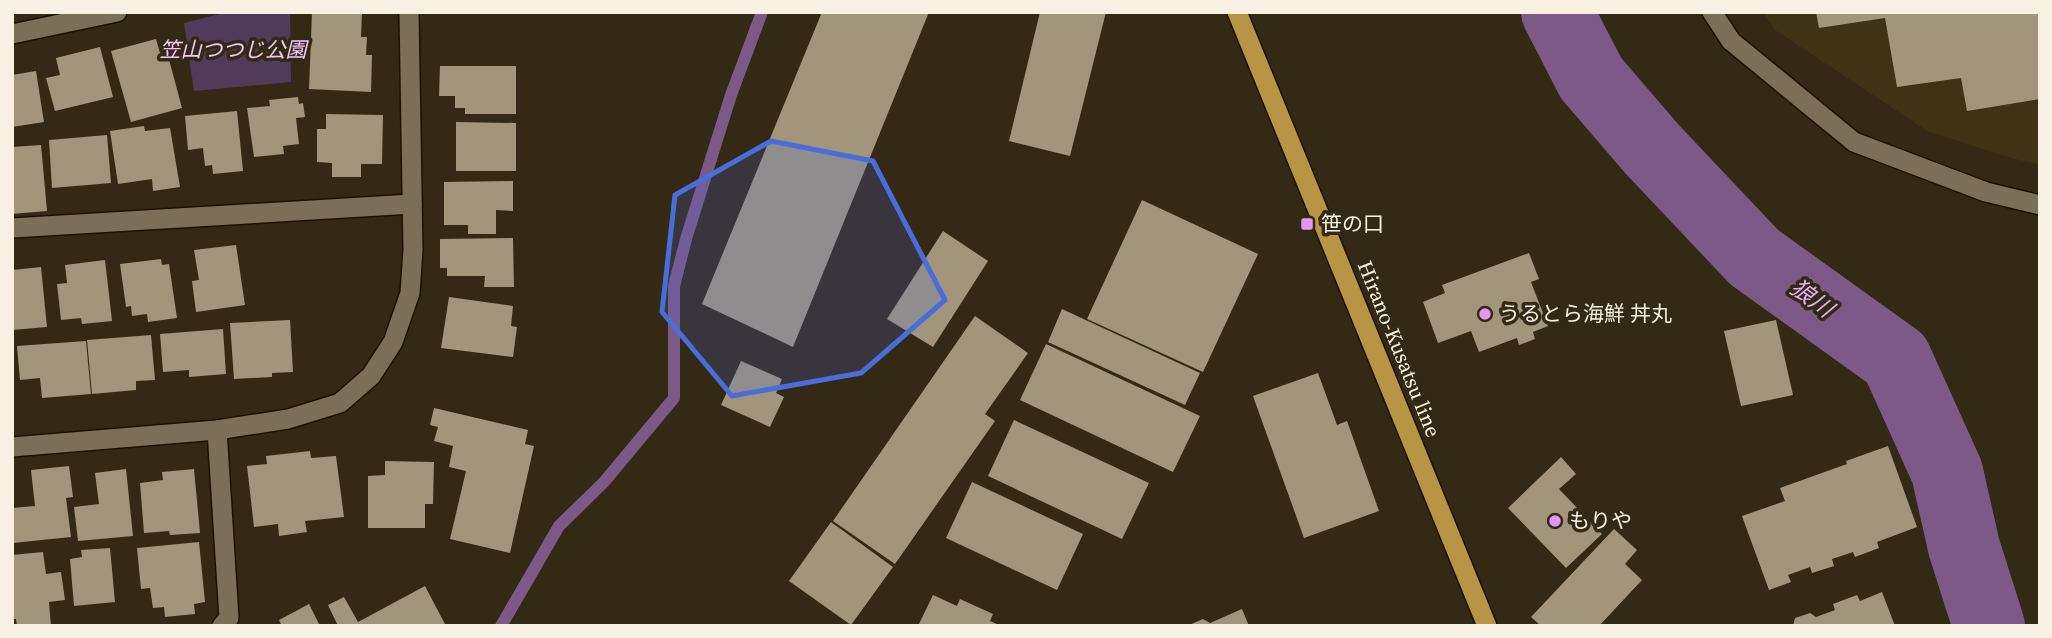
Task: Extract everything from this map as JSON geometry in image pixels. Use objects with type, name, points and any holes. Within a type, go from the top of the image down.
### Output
[{"type":"main road","name":"Hirano-Kusatsu line","points":[[1237,12],[1487,626]]},
{"type":"street","points":[[12,34],[117,12]]},
{"type":"street","points":[[12,447],[217,430],[288,419],[340,403],[371,376],[393,342],[410,293],[413,250],[409,12]]},
{"type":"street","points":[[1712,12],[1731,41],[1854,142],[1986,192],[2040,205]]},
{"type":"street","points":[[12,228],[412,204]]},
{"type":"street","points":[[217,430],[229,618],[222,626]]},
{"type":"highlighted area","points":[[771,141],[873,161],[945,300],[861,373],[732,396],[662,312],[675,195]]},
{"type":"shaded area","points":[[1763,12],[2040,12],[2040,165],[1927,131],[1775,30]]},
{"type":"green space","name":"笠山つつじ公園","points":[[227,12],[290,12],[291,82],[194,91],[184,23]]},
{"type":"building","points":[[312,12],[362,12],[361,37],[367,37],[366,55],[372,55],[371,92],[309,89]]},
{"type":"building","points":[[822,12],[929,12],[793,347],[702,304]]},
{"type":"building","points":[[1040,12],[1106,12],[1070,156],[1009,141]]},
{"type":"building","points":[[1816,12],[2040,12],[2040,99],[1967,111],[1961,78],[1897,87],[1885,18],[1819,28]]},
{"type":"building","points":[[156,39],[160,53],[167,52],[182,108],[131,122],[111,51]]},
{"type":"building","points":[[100,47],[113,97],[55,111],[46,78],[60,75],[56,58]]},
{"type":"building","points":[[440,66],[516,66],[516,114],[465,114],[465,108],[455,108],[455,96],[439,96]]},
{"type":"building","points":[[36,71],[44,122],[12,127],[12,75]]},
{"type":"building","points":[[298,97],[299,104],[303,103],[305,117],[296,118],[299,144],[283,146],[284,154],[254,157],[247,108],[270,106],[269,100]]},
{"type":"building","points":[[237,111],[243,171],[213,174],[212,165],[205,166],[203,148],[188,150],[185,116]]},
{"type":"building","points":[[326,114],[383,115],[382,164],[361,164],[361,177],[332,177],[332,163],[317,162],[317,129],[326,129]]},
{"type":"building","points":[[456,122],[516,123],[516,171],[456,171]]},
{"type":"building","points":[[144,126],[145,131],[170,128],[180,187],[153,191],[152,179],[118,184],[110,131]]},
{"type":"building","points":[[107,135],[111,183],[52,188],[49,140]]},
{"type":"building","points":[[41,145],[47,211],[12,214],[12,147]]},
{"type":"building","points":[[513,181],[513,211],[496,210],[496,234],[468,234],[468,225],[444,225],[444,182]]},
{"type":"building","points":[[1142,200],[1258,254],[1203,372],[1087,319]]},
{"type":"building","points":[[943,231],[988,261],[933,347],[887,319]]},
{"type":"building","points":[[513,238],[514,287],[484,287],[485,276],[447,276],[447,268],[440,268],[440,239]]},
{"type":"building","points":[[236,245],[245,305],[196,312],[192,281],[199,280],[194,250]]},
{"type":"building","name":"うるとら海鮮 丼丸","points":[[1529,253],[1539,279],[1531,282],[1548,326],[1533,332],[1535,339],[1519,345],[1517,338],[1479,352],[1471,331],[1438,343],[1423,302],[1445,293],[1442,285]]},
{"type":"building","points":[[161,259],[162,265],[169,264],[177,318],[148,322],[147,314],[132,316],[131,306],[126,307],[120,264]]},
{"type":"building","points":[[105,260],[112,321],[82,324],[81,318],[61,320],[57,284],[67,283],[65,265]]},
{"type":"building","points":[[41,267],[47,327],[12,330],[12,270]]},
{"type":"building","points":[[449,297],[513,306],[511,326],[517,327],[513,357],[441,348]]},
{"type":"building","points":[[1062,309],[1200,373],[1185,405],[1048,342]]},
{"type":"building","points":[[975,316],[1028,353],[985,414],[995,421],[895,564],[833,521]]},
{"type":"building","points":[[290,320],[293,372],[272,373],[272,377],[234,379],[230,323]]},
{"type":"building","points":[[1776,320],[1793,395],[1741,406],[1724,331]]},
{"type":"building","points":[[223,329],[226,374],[189,377],[189,370],[163,372],[160,334]]},
{"type":"building","points":[[151,335],[155,380],[136,381],[136,390],[92,394],[87,340]]},
{"type":"building","points":[[86,341],[91,394],[42,398],[40,378],[20,380],[17,346]]},
{"type":"building","points":[[1046,344],[1200,416],[1173,472],[1020,400]]},
{"type":"building","points":[[741,361],[782,379],[776,393],[784,397],[770,427],[721,405]]},
{"type":"building","points":[[1318,373],[1337,425],[1347,421],[1379,511],[1304,538],[1253,396]]},
{"type":"building","points":[[434,408],[528,430],[525,444],[534,446],[510,553],[450,539],[466,471],[449,467],[453,446],[434,441],[438,427],[430,425]]},
{"type":"building","points":[[1014,420],[1149,483],[1122,539],[988,476]]},
{"type":"building","points":[[1888,446],[1917,527],[1877,542],[1879,548],[1855,557],[1853,552],[1832,559],[1834,566],[1812,573],[1810,567],[1788,575],[1791,582],[1769,590],[1742,516],[1785,501],[1780,488]]},
{"type":"building","points":[[310,451],[311,458],[336,456],[344,517],[305,521],[307,532],[279,536],[278,524],[254,527],[247,466],[267,464],[266,456]]},
{"type":"building","name":"もりや","points":[[1561,457],[1576,474],[1559,489],[1602,534],[1566,568],[1508,508]]},
{"type":"building","points":[[385,461],[434,462],[433,504],[425,504],[425,528],[368,528],[368,476],[385,475]]},
{"type":"building","points":[[69,466],[73,497],[66,498],[71,537],[13,543],[12,508],[35,506],[31,470]]},
{"type":"building","points":[[126,469],[133,536],[78,541],[74,507],[99,504],[95,473]]},
{"type":"building","points":[[194,469],[200,533],[144,533],[140,483],[163,480],[162,472]]},
{"type":"building","points":[[972,482],[1083,534],[1057,590],[946,538]]},
{"type":"building","points":[[831,522],[893,567],[851,625],[789,581]]},
{"type":"building","name":"もりや","points":[[1614,529],[1637,550],[1625,564],[1642,580],[1599,626],[1541,626],[1531,617]]},
{"type":"building","points":[[199,542],[205,602],[194,604],[195,614],[165,617],[164,607],[153,608],[150,588],[141,589],[137,548]]},
{"type":"building","points":[[110,548],[115,602],[74,606],[70,559],[82,557],[81,550]]},
{"type":"building","points":[[43,552],[46,574],[61,572],[65,600],[49,602],[51,626],[17,626],[16,619],[12,619],[12,555]]},
{"type":"building","points":[[425,586],[446,626],[338,626],[328,605],[344,597],[358,622]]},
{"type":"building","points":[[1882,592],[1895,626],[1793,626],[1795,618],[1810,613],[1816,617],[1835,610],[1833,604],[1857,595],[1860,601]]},
{"type":"building","points":[[933,595],[957,606],[960,599],[993,614],[990,621],[1001,626],[918,626]]},
{"type":"building","points":[[309,604],[320,626],[282,626],[279,620]]},
{"type":"building","points":[[1242,609],[1249,626],[1187,626],[1203,619],[1210,623]]},
{"type":"waterway","points":[[501,626],[559,526],[604,482],[674,398],[674,286],[731,95],[762,12]]},
{"type":"waterway","name":"狼川","points":[[1557,12],[1591,78],[1652,149],[1754,257],[1896,359],[1947,472],[1964,547],[1989,626]]},
{"type":"place","name":"笹の口","points":[[1307,224]]},
{"type":"place","name":"うるとら海鮮 丼丸","points":[[1485,314]]},
{"type":"place","name":"もりや","points":[[1555,521]]}]
